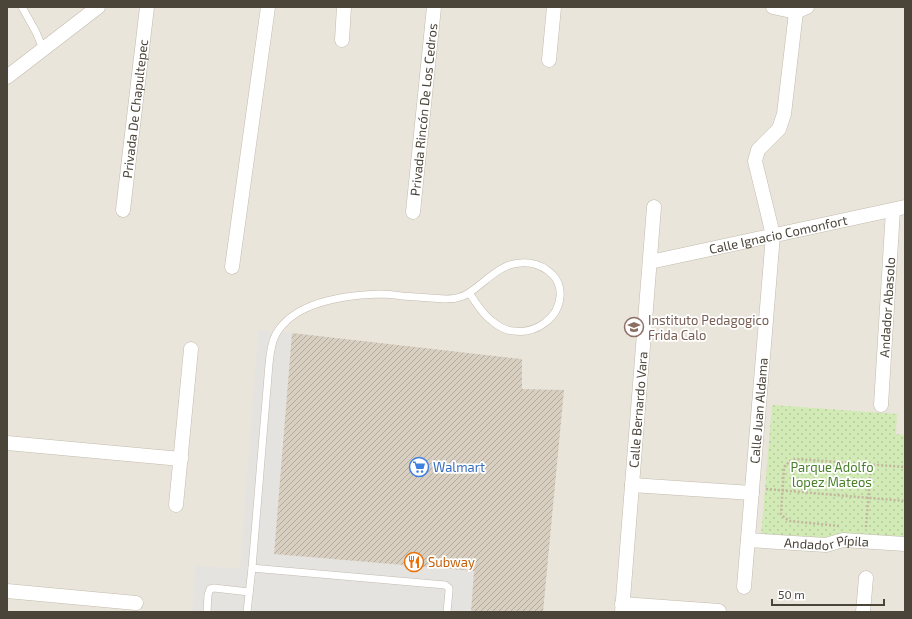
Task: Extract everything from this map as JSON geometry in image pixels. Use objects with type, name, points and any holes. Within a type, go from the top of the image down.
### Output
[{"type":"street","points":[[7,77],[98,7]]},
{"type":"street","name":"Privada De Chapultepec","points":[[123,210],[147,7]]},
{"type":"street","points":[[232,267],[268,7]]},
{"type":"street","points":[[342,40],[344,7]]},
{"type":"street","name":"Privada Rincón De Los Cedros","points":[[413,212],[434,7]]},
{"type":"street","points":[[549,60],[554,7]]},
{"type":"street","points":[[773,7],[801,9]]},
{"type":"street","name":"Calle Juan Aldama","points":[[744,587],[773,235],[755,161],[758,150],[779,129],[784,114],[801,9]]},
{"type":"street","name":"Calle Bernardo Vara","points":[[622,608],[654,207]]},
{"type":"street","name":"Calle Ignacio Comonfort","points":[[650,262],[899,208]]},
{"type":"street","name":"Andador Abasolo","points":[[881,405],[899,208]]},
{"type":"street","points":[[176,505],[190,349]]},
{"type":"street","points":[[7,443],[180,459]]},
{"type":"street","points":[[632,485],[752,491]]},
{"type":"street","name":"Andador Pípila","points":[[748,540],[826,545],[843,540],[905,544]]},
{"type":"street","points":[[863,612],[866,578]]},
{"type":"street","points":[[7,592],[136,603]]},
{"type":"street","points":[[622,608],[720,611]]},
{"type":"lane","points":[[22,7],[36,32],[43,49]]},
{"type":"lane","points":[[247,612],[269,364],[275,335],[282,326],[302,309],[322,302],[353,296],[382,294],[453,299],[469,293],[500,269],[515,263],[529,263],[541,266],[557,279],[561,292],[560,304],[554,314],[534,329],[523,331],[513,331],[501,327],[491,321],[482,312],[469,293]]},
{"type":"lane","points":[[252,568],[445,585],[449,588],[447,612]]},
{"type":"lane","points":[[207,612],[208,595],[210,589],[214,588],[249,592]]},
{"type":"path","points":[[843,526],[790,521],[781,514],[784,466],[790,461],[797,459],[905,467]]},
{"type":"path","points":[[866,528],[871,465]]},
{"type":"path","points":[[752,491],[782,490],[905,501]]},
{"type":"shaded area","points":[[7,7],[905,7],[905,612],[7,612]]},
{"type":"shaded area","points":[[258,330],[292,333],[274,553],[474,571],[471,612],[192,612],[195,565],[240,569]]},
{"type":"green space","name":"Parque Adolfo lopez Mateos","points":[[772,405],[897,414],[896,434],[905,435],[905,541],[826,545],[761,537]]},
{"type":"building","name":"Walmart","points":[[292,333],[522,359],[522,389],[564,390],[543,612],[471,612],[474,571],[274,554]]},
{"type":"place","name":"Instituto Pedagogico Frida Calo","points":[[634,327]]},
{"type":"place","name":"Walmart","points":[[419,467]]},
{"type":"place","name":"Subway","points":[[414,562]]}]
